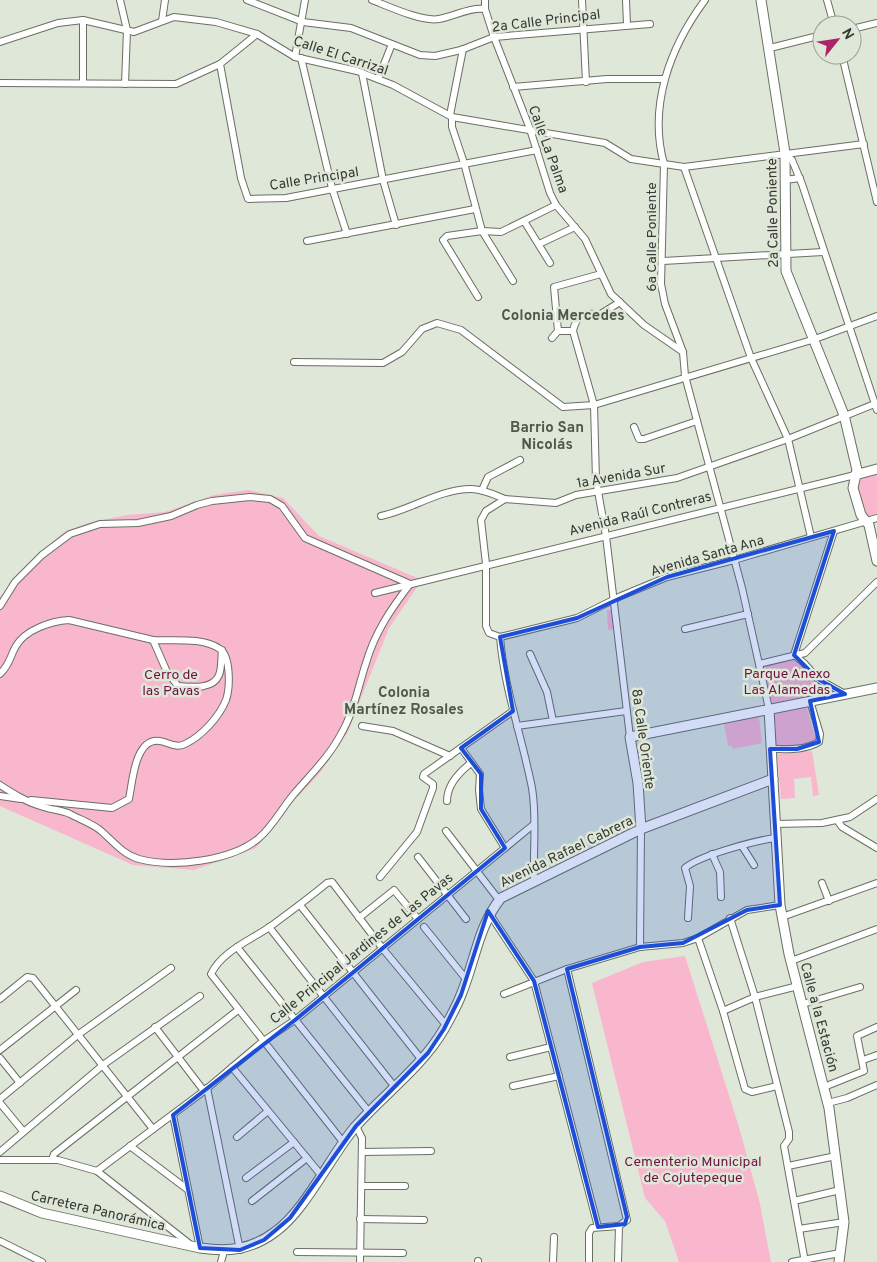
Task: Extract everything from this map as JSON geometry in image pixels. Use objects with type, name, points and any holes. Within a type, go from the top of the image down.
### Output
[{"type":"street","points":[[120,0],[127,30],[125,84]]},
{"type":"street","points":[[162,21],[165,0]]},
{"type":"street","name":"2a Calle Principal","points":[[247,0],[303,22],[350,28],[420,55],[428,56],[462,49],[494,37],[627,24],[650,24]]},
{"type":"street","points":[[305,0],[298,57],[332,188],[347,234]]},
{"type":"street","points":[[372,0],[427,19],[440,19],[478,8],[485,9]]},
{"type":"street","name":"Calle La Palma","points":[[485,0],[485,9],[494,37],[530,129],[550,193],[556,205],[585,239],[610,294],[644,325],[683,352]]},
{"type":"street","points":[[582,0],[586,82]]},
{"type":"street","points":[[626,0],[627,24]]},
{"type":"street","name":"6a Calle Poniente","points":[[704,0],[682,37],[664,79],[659,113],[661,153],[664,164],[662,284],[664,304],[683,352],[685,376],[748,614],[769,709]]},
{"type":"street","name":"2a Calle Poniente","points":[[761,0],[785,153],[785,254],[790,284],[815,339],[844,415],[856,468],[853,488],[859,508],[867,522],[877,561]]},
{"type":"street","points":[[827,0],[831,15]]},
{"type":"street","name":"Calle El Carrizal","points":[[0,42],[58,23],[83,20],[134,32],[174,17],[216,22],[257,34],[298,57],[362,73],[378,79],[451,116],[605,143],[631,159],[684,167],[864,144]]},
{"type":"street","points":[[83,20],[83,84]]},
{"type":"street","points":[[862,27],[877,23]]},
{"type":"street","points":[[0,83],[176,84],[220,64],[257,34]]},
{"type":"street","points":[[770,48],[812,38]]},
{"type":"street","points":[[378,79],[392,44]]},
{"type":"street","points":[[462,49],[451,116],[452,127],[464,163],[482,231],[513,281]]},
{"type":"street","name":"Calle Principal","points":[[220,64],[241,178],[248,199],[286,198],[537,150]]},
{"type":"street","points":[[844,65],[877,202]]},
{"type":"street","points":[[362,73],[383,180],[396,225]]},
{"type":"street","points":[[513,87],[646,78],[664,79]]},
{"type":"street","points":[[785,153],[792,160],[800,178],[848,327],[876,405]]},
{"type":"street","points":[[684,167],[714,258],[751,358],[788,439],[811,537]]},
{"type":"street","points":[[785,180],[800,178]]},
{"type":"street","points":[[478,297],[443,240],[447,236],[482,231],[500,232],[556,205]]},
{"type":"street","points":[[307,241],[475,209]]},
{"type":"street","points":[[524,221],[550,263]]},
{"type":"street","points":[[539,244],[575,227]]},
{"type":"street","points":[[663,261],[823,252]]},
{"type":"street","points":[[552,338],[558,331],[554,287],[601,274]]},
{"type":"street","points":[[558,331],[573,331],[575,321],[580,315],[592,313],[599,315],[620,302]]},
{"type":"street","points":[[294,362],[383,363],[402,352],[422,329],[437,323],[461,330],[563,407],[594,405],[685,376],[815,339],[877,316]]},
{"type":"street","name":"8a Calle Oriente","points":[[573,331],[594,405],[599,492],[606,536],[626,711],[638,783],[641,829],[640,946]]},
{"type":"street","name":"1a Avenida Sur","points":[[482,490],[505,499],[556,503],[576,495],[677,478],[710,468],[788,439],[844,415],[876,405]]},
{"type":"street","points":[[634,427],[638,437],[644,440],[698,421]]},
{"type":"street","points":[[381,516],[416,505],[445,492],[471,489],[482,490],[488,477],[520,460]]},
{"type":"street","name":"Avenida Raúl Contreras","points":[[374,593],[720,506],[800,490],[877,469]]},
{"type":"street","points":[[0,606],[15,582],[42,555],[70,534],[100,524],[138,523],[171,516],[215,500],[250,497],[270,500],[282,506],[305,538],[410,584],[385,617],[375,638],[354,708],[341,735],[326,758],[288,801],[265,832],[242,849],[199,861],[139,859],[124,853],[98,829],[67,812],[44,808],[22,799],[0,785]]},
{"type":"street","points":[[505,499],[486,511],[481,520],[486,564],[486,626],[489,633],[500,637],[501,660],[532,790],[534,880]]},
{"type":"street","name":"Avenida Santa Ana","points":[[500,637],[577,618],[667,577],[834,532],[877,518]]},
{"type":"street","points":[[794,655],[834,532]]},
{"type":"street","points":[[759,664],[807,651],[877,582]]},
{"type":"street","points":[[685,629],[748,614]]},
{"type":"street","points":[[0,674],[10,663],[16,646],[43,626],[57,620],[69,620],[153,640],[200,642],[222,650],[229,670],[226,699],[211,722],[184,746],[177,746],[160,740],[146,745],[140,752],[129,799],[112,808],[0,796]]},
{"type":"street","points":[[153,640],[167,672],[178,686],[205,686],[215,679],[219,675],[222,650]]},
{"type":"street","points":[[530,654],[547,692],[553,721]]},
{"type":"street","points":[[794,655],[818,679],[844,694]]},
{"type":"street","points":[[630,737],[877,688]]},
{"type":"street","points":[[770,749],[797,749],[810,747],[818,742],[820,734],[810,701]]},
{"type":"street","name":"Calle a la Estación","points":[[769,709],[780,905],[791,960],[828,1103],[844,1222],[840,1257]]},
{"type":"street","points":[[380,877],[417,832],[433,788],[433,784],[423,777],[424,774],[513,711]]},
{"type":"street","points":[[517,726],[626,711]]},
{"type":"street","points":[[362,726],[393,731],[450,756]]},
{"type":"street","points":[[461,748],[480,774],[481,809],[505,848]]},
{"type":"street","points":[[447,801],[447,792],[454,780],[471,763]]},
{"type":"street","name":"Avenida Rafael Cabrera","points":[[196,1246],[224,1251],[240,1250],[264,1240],[283,1226],[343,1142],[369,1112],[422,1059],[446,1025],[461,995],[489,913],[499,900],[534,880],[641,829],[773,779]]},
{"type":"street","points":[[774,824],[822,823],[837,820],[850,816],[877,799]]},
{"type":"street","points":[[837,820],[842,827],[877,848]]},
{"type":"street","name":"Calle Principal Jardines de Las Pavas","points":[[97,1170],[173,1115],[262,1042],[295,1020],[533,825]]},
{"type":"street","points":[[446,831],[499,900]]},
{"type":"street","points":[[688,918],[690,886],[685,868],[704,856],[776,838]]},
{"type":"street","points":[[742,846],[754,865]]},
{"type":"street","points":[[712,854],[720,872],[721,896]]},
{"type":"street","points":[[418,857],[466,920]]},
{"type":"street","points":[[343,1142],[210,974],[214,967],[237,947],[269,927],[328,883],[332,882],[383,949],[446,1025]]},
{"type":"street","points":[[822,884],[829,900]]},
{"type":"street","points":[[782,917],[877,884]]},
{"type":"street","points":[[359,918],[394,890],[418,919]]},
{"type":"street","points":[[300,905],[422,1059]]},
{"type":"street","points":[[504,994],[534,981],[640,946],[682,943],[698,938],[747,910],[780,905]]},
{"type":"street","points":[[489,913],[534,981],[598,1227]]},
{"type":"street","points":[[730,918],[755,997],[790,1135],[784,1146],[804,1261]]},
{"type":"street","points":[[269,927],[394,1086]]},
{"type":"street","points":[[424,927],[466,979]]},
{"type":"street","points":[[791,960],[877,929]]},
{"type":"street","points":[[698,938],[722,1010],[745,1089],[752,1092],[777,1086]]},
{"type":"street","points":[[237,947],[369,1112]]},
{"type":"street","points":[[23,1131],[0,1101],[20,1082],[79,1034],[171,968]]},
{"type":"street","points":[[567,970],[627,1217],[625,1224],[620,1226],[598,1227],[590,1230],[589,1262]]},
{"type":"street","points":[[0,999],[31,976],[153,1129]]},
{"type":"street","points":[[722,1010],[755,997],[798,986]]},
{"type":"street","points":[[803,1004],[860,987]]},
{"type":"street","points":[[0,1050],[76,990]]},
{"type":"street","points":[[0,1152],[103,1065],[200,996]]},
{"type":"street","points":[[52,1160],[54,1154],[127,1095],[178,1058],[238,1010]]},
{"type":"street","points":[[155,1027],[178,1058],[205,1089],[240,1250]]},
{"type":"street","points":[[824,1087],[864,1071],[857,1036],[877,1027]]},
{"type":"street","points":[[510,1057],[551,1047]]},
{"type":"street","points":[[863,1060],[877,1055]]},
{"type":"street","points":[[0,1058],[20,1082]]},
{"type":"street","points":[[232,1067],[321,1175]]},
{"type":"street","points":[[514,1086],[559,1076]]},
{"type":"street","points":[[828,1103],[847,1098],[877,1085]]},
{"type":"street","points":[[237,1137],[268,1111]]},
{"type":"street","points":[[173,1115],[196,1246]]},
{"type":"street","points":[[356,1126],[362,1138],[360,1262]]},
{"type":"street","points":[[246,1178],[294,1142]]},
{"type":"street","points":[[130,1146],[187,1189]]},
{"type":"street","points":[[362,1152],[431,1151]]},
{"type":"street","points":[[788,1166],[836,1156]]},
{"type":"street","points":[[252,1202],[307,1158]]},
{"type":"street","points":[[0,1160],[52,1160],[97,1170],[196,1246]]},
{"type":"street","points":[[362,1186],[405,1186]]},
{"type":"street","points":[[794,1201],[840,1190]]},
{"type":"street","name":"Carretera Panorámica","points":[[0,1196],[26,1208],[65,1219],[196,1246]]},
{"type":"street","points":[[360,1220],[424,1220]]},
{"type":"street","points":[[799,1230],[844,1222]]},
{"type":"street","points":[[618,1262],[620,1226]]},
{"type":"street","points":[[553,1262],[554,1237]]},
{"type":"street","points":[[0,1242],[42,1262]]},
{"type":"street","points":[[221,1262],[224,1251]]},
{"type":"street","points":[[297,1252],[402,1253]]},
{"type":"street","points":[[792,1262],[840,1257]]},
{"type":"highlighted area","points":[[834,531],[794,655],[818,679],[845,694],[810,701],[819,742],[797,749],[770,749],[780,905],[747,910],[683,943],[640,947],[567,969],[627,1217],[625,1224],[598,1227],[534,981],[488,911],[461,995],[444,1029],[428,1053],[356,1126],[290,1218],[264,1240],[240,1250],[200,1248],[173,1115],[295,1020],[505,848],[481,809],[481,774],[461,748],[513,711],[500,637],[577,618],[667,577]]},
{"type":"green space","points":[[877,473],[877,515],[867,518],[861,509],[855,482]]},
{"type":"green space","name":"Cerro de las Pavas","points":[[248,490],[283,498],[319,536],[422,580],[389,628],[347,733],[319,774],[292,803],[256,848],[194,870],[133,865],[0,806],[0,597],[39,553],[64,532],[88,523],[127,515],[165,512],[214,495]]},
{"type":"green space","points":[[607,610],[611,610],[615,629],[608,630]]},
{"type":"green space","name":"Parque Anexo Las Alamedas","points":[[784,657],[799,662],[831,692],[774,705],[766,690],[767,662]]},
{"type":"green space","points":[[806,705],[816,740],[802,746],[776,745],[771,716],[778,710]]},
{"type":"green space","points":[[759,717],[762,743],[733,749],[732,746],[728,746],[724,723]]},
{"type":"green space","points":[[812,751],[819,795],[813,796],[811,777],[794,779],[795,798],[781,799],[777,754]]},
{"type":"green space","name":"Cementerio Municipal de Cojutepeque","points":[[685,956],[739,1127],[760,1204],[771,1262],[679,1262],[665,1221],[645,1198],[592,983],[643,962]]},
{"type":"district","name":"Colonia Mercedes","points":[[563,315]]},
{"type":"district","name":"Barrio San Nicolás","points":[[547,436]]},
{"type":"district","name":"Colonia Martínez Rosales","points":[[404,700]]}]
